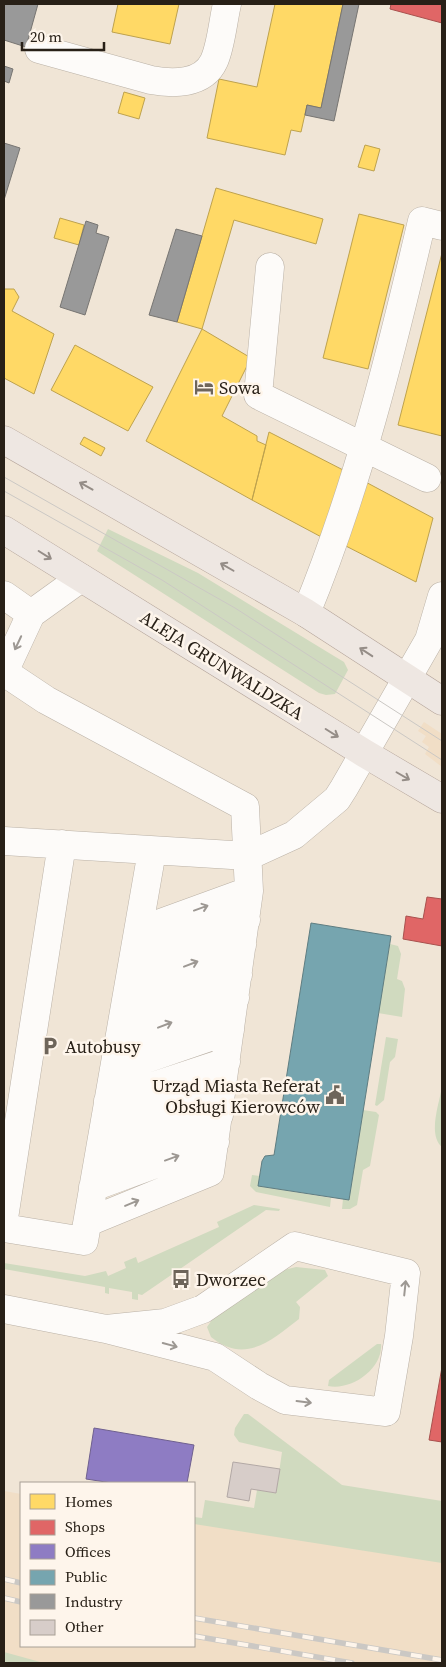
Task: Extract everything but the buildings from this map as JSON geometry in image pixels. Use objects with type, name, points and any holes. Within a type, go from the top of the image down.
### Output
[{"type":"main road","points":[[4,440],[306,613],[442,701]]},
{"type":"main road","name":"ALEJA GRUNWALDZKA","points":[[4,530],[364,753],[442,799]]},
{"type":"street","points":[[39,49],[151,80],[181,83],[205,71],[214,62],[227,4]]},
{"type":"street","points":[[306,613],[321,577],[388,366],[422,221],[442,226]]},
{"type":"street","points":[[270,267],[258,395],[427,478]]},
{"type":"street","points":[[81,578],[31,614],[4,672],[46,700],[245,807],[249,891],[210,1172],[88,1222]]},
{"type":"street","points":[[4,595],[31,614]]},
{"type":"street","points":[[4,841],[248,856],[294,835],[336,799],[429,640],[442,596]]},
{"type":"street","points":[[4,1218],[62,844]]},
{"type":"street","points":[[4,1228],[84,1241],[152,851]]},
{"type":"street","points":[[139,931],[249,891]]},
{"type":"street","points":[[134,960],[244,932]]},
{"type":"street","points":[[127,1001],[244,932]]},
{"type":"street","points":[[127,1001],[236,986]]},
{"type":"street","points":[[119,1042],[236,986]]},
{"type":"street","points":[[114,1070],[230,1030]]},
{"type":"street","points":[[108,1101],[224,1074]]},
{"type":"street","points":[[104,1128],[224,1074]]},
{"type":"street","points":[[98,1158],[219,1114]]},
{"type":"street","points":[[94,1188],[215,1142]]},
{"type":"street","points":[[4,1309],[106,1329],[215,1357],[259,1386],[285,1400],[386,1412],[400,1336],[406,1273],[294,1246],[203,1308],[164,1323],[106,1329]]},
{"type":"shaded area","points":[[424,722],[442,734],[442,767],[425,754],[429,747],[422,742],[426,736],[418,731]]},
{"type":"shaded area","points":[[4,1491],[20,1494],[20,1647],[195,1647],[195,1523],[442,1559],[442,1663],[28,1663],[4,1657]]},
{"type":"green space","points":[[108,529],[198,573],[344,662],[348,670],[335,694],[326,695],[319,693],[97,551]]},
{"type":"green space","points":[[390,944],[398,946],[401,954],[397,979],[402,981],[405,989],[402,1017],[378,1013]]},
{"type":"green space","points":[[386,1037],[398,1039],[395,1057],[390,1062],[384,1100],[377,1106],[375,1105]]},
{"type":"green space","points":[[442,1086],[442,1147],[435,1134],[435,1126]]},
{"type":"green space","points":[[363,1110],[376,1112],[379,1115],[370,1166],[363,1170],[357,1205],[350,1209],[342,1209],[343,1199],[349,1200]]},
{"type":"green space","points":[[252,1175],[260,1176],[258,1186],[331,1198],[330,1207],[256,1192],[250,1186]]},
{"type":"green space","points":[[254,1205],[280,1209],[279,1211],[266,1210],[142,1295],[138,1294],[138,1300],[132,1299],[132,1292],[109,1288],[109,1294],[105,1293],[105,1287],[4,1269],[4,1263],[85,1276],[106,1271],[108,1276],[126,1268],[124,1262],[136,1257],[138,1263],[219,1227],[217,1222]]},
{"type":"green space","points":[[296,1267],[325,1270],[328,1276],[296,1302],[300,1307],[299,1319],[279,1335],[258,1346],[247,1349],[235,1349],[223,1345],[211,1337],[207,1327],[214,1317],[280,1271]]},
{"type":"green space","points":[[377,1344],[381,1344],[377,1362],[364,1376],[346,1385],[328,1386],[329,1380]]},
{"type":"green space","points":[[244,1414],[248,1414],[342,1485],[442,1501],[442,1563],[195,1524],[195,1517],[202,1518],[205,1500],[254,1508],[257,1490],[276,1493],[282,1452],[239,1442],[234,1435],[235,1428]]},
{"type":"green space","points":[[4,1652],[44,1663],[4,1663]]},
{"type":"tram line","points":[[4,477],[235,608],[442,741]]},
{"type":"tram line","points":[[4,491],[162,580],[442,760]]},
{"type":"railway","points":[[4,1579],[20,1583]]},
{"type":"railway","points":[[4,1598],[20,1602]]},
{"type":"railway","points":[[195,1618],[442,1660]]},
{"type":"railway","points":[[195,1636],[352,1663]]},
{"type":"place","name":"Sowa","points":[[204,387]]},
{"type":"place","name":"Autobusy","points":[[50,1046]]},
{"type":"place","name":"Urząd Miasta Referat Obsługi Kierowców","points":[[335,1095]]},
{"type":"place","name":"Dworzec","points":[[181,1279]]}]
